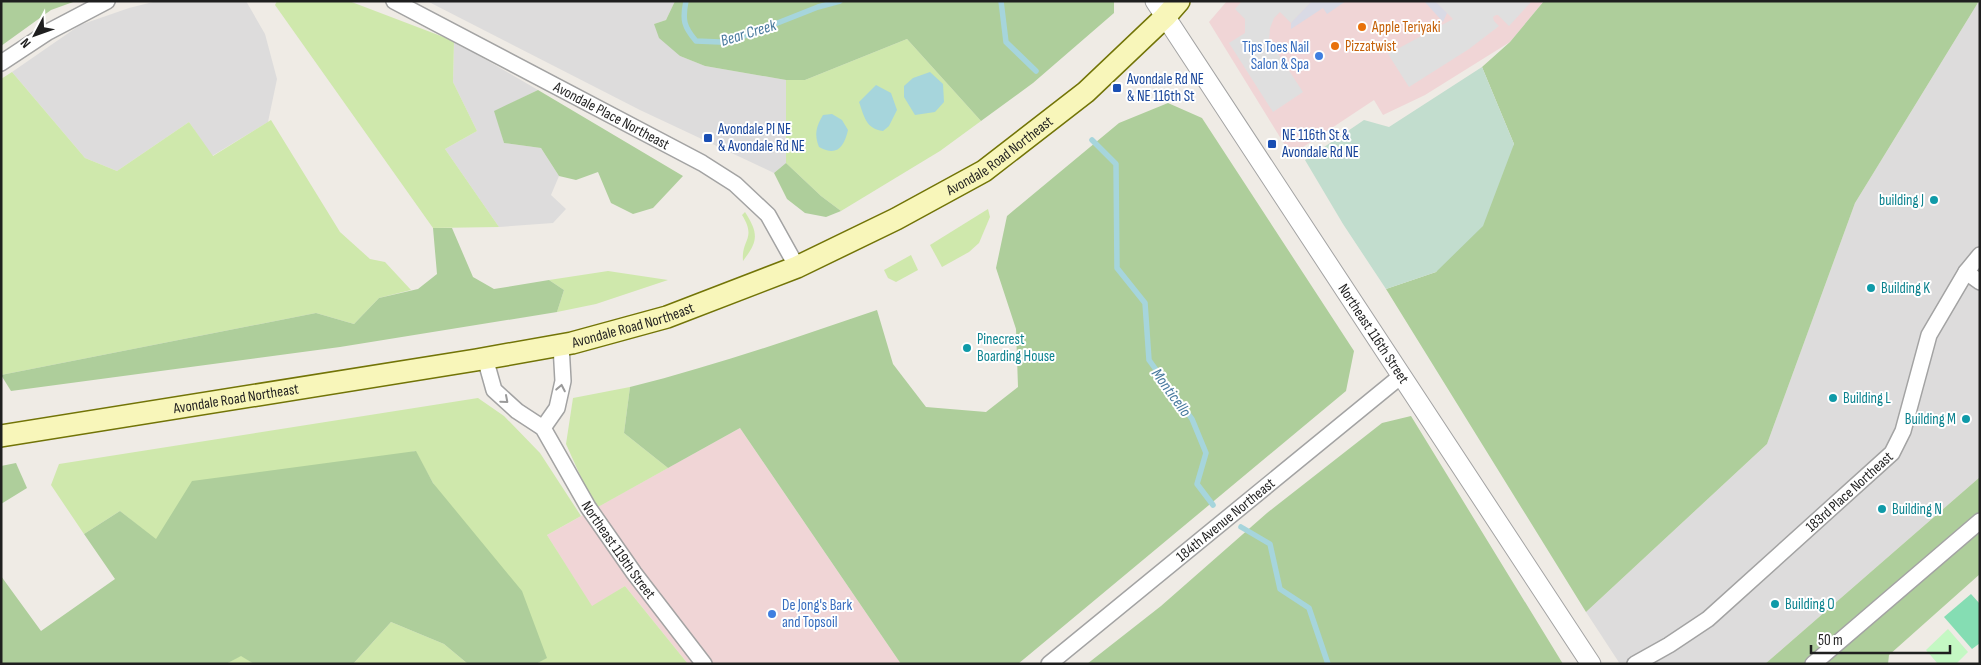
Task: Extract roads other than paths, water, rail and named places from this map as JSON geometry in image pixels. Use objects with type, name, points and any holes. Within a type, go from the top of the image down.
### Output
[{"type":"main road","name":"Avondale Road Northeast","points":[[1,436],[561,345],[667,317],[797,267],[896,219],[984,171],[1086,92],[1166,6]]},
{"type":"street","points":[[1,63],[48,32],[107,1]]},
{"type":"street","name":"Avondale Place Northeast","points":[[394,1],[702,163],[735,184],[768,215],[797,267]]},
{"type":"street","name":"Northeast 116th Street","points":[[1166,6],[1401,376],[1591,664]]},
{"type":"street","name":"183rd Place Northeast","points":[[1637,663],[1669,645],[1708,619],[1892,453],[1903,431],[1929,336],[1966,272],[1980,255]]},
{"type":"street","points":[[1966,272],[1980,282]]},
{"type":"street","points":[[543,428],[557,408],[559,399],[562,381],[561,345]]},
{"type":"street","name":"Northeast 119th Street","points":[[485,358],[494,390],[517,411],[543,428],[588,507],[634,574],[704,664]]},
{"type":"street","name":"184th Avenue Northeast","points":[[1049,664],[1401,376]]},
{"type":"street","points":[[1813,664],[1980,521]]},
{"type":"water","points":[[930,72],[943,84],[944,102],[935,112],[915,115],[904,97],[904,86],[913,78]]},
{"type":"water","points":[[876,85],[891,93],[897,110],[889,126],[883,131],[869,125],[859,102]]},
{"type":"water","points":[[832,114],[842,120],[848,130],[839,149],[831,151],[819,147],[816,134],[823,115]]},
{"type":"waterway","name":"Bear Creek","points":[[686,1],[685,23],[696,41],[720,42],[747,35],[818,7],[840,1]]},
{"type":"waterway","name":"Monticello","points":[[1001,1],[1006,42],[1036,71]]},
{"type":"waterway","name":"Monticello","points":[[1092,140],[1116,164],[1117,268],[1145,303],[1149,360],[1192,419],[1206,453],[1197,484],[1213,505]]},
{"type":"waterway","name":"Monticello","points":[[1241,527],[1270,544],[1280,589],[1309,608],[1328,664]]},
{"type":"place","name":"Apple Teriyaki","points":[[1362,27]]},
{"type":"place","name":"Pizzatwist","points":[[1335,46]]},
{"type":"place","name":"Tips Toes Nail Salon & Spa","points":[[1319,56]]},
{"type":"place","name":"Avondale Rd NE & NE 116th St","points":[[1117,88]]},
{"type":"place","name":"Avondale Pl NE & Avondale Rd NE","points":[[708,138]]},
{"type":"place","name":"NE 116th St & Avondale Rd NE","points":[[1272,144]]},
{"type":"place","name":"building J","points":[[1934,200]]},
{"type":"place","name":"Building K","points":[[1871,288]]},
{"type":"place","name":"Pinecrest Boarding House","points":[[967,348]]},
{"type":"place","name":"Building L","points":[[1833,398]]},
{"type":"place","name":"Building M","points":[[1966,419]]},
{"type":"place","name":"Building N","points":[[1882,509]]},
{"type":"place","name":"Building O","points":[[1775,604]]},
{"type":"place","name":"De Jong's Bark and Topsoil","points":[[772,614]]}]
